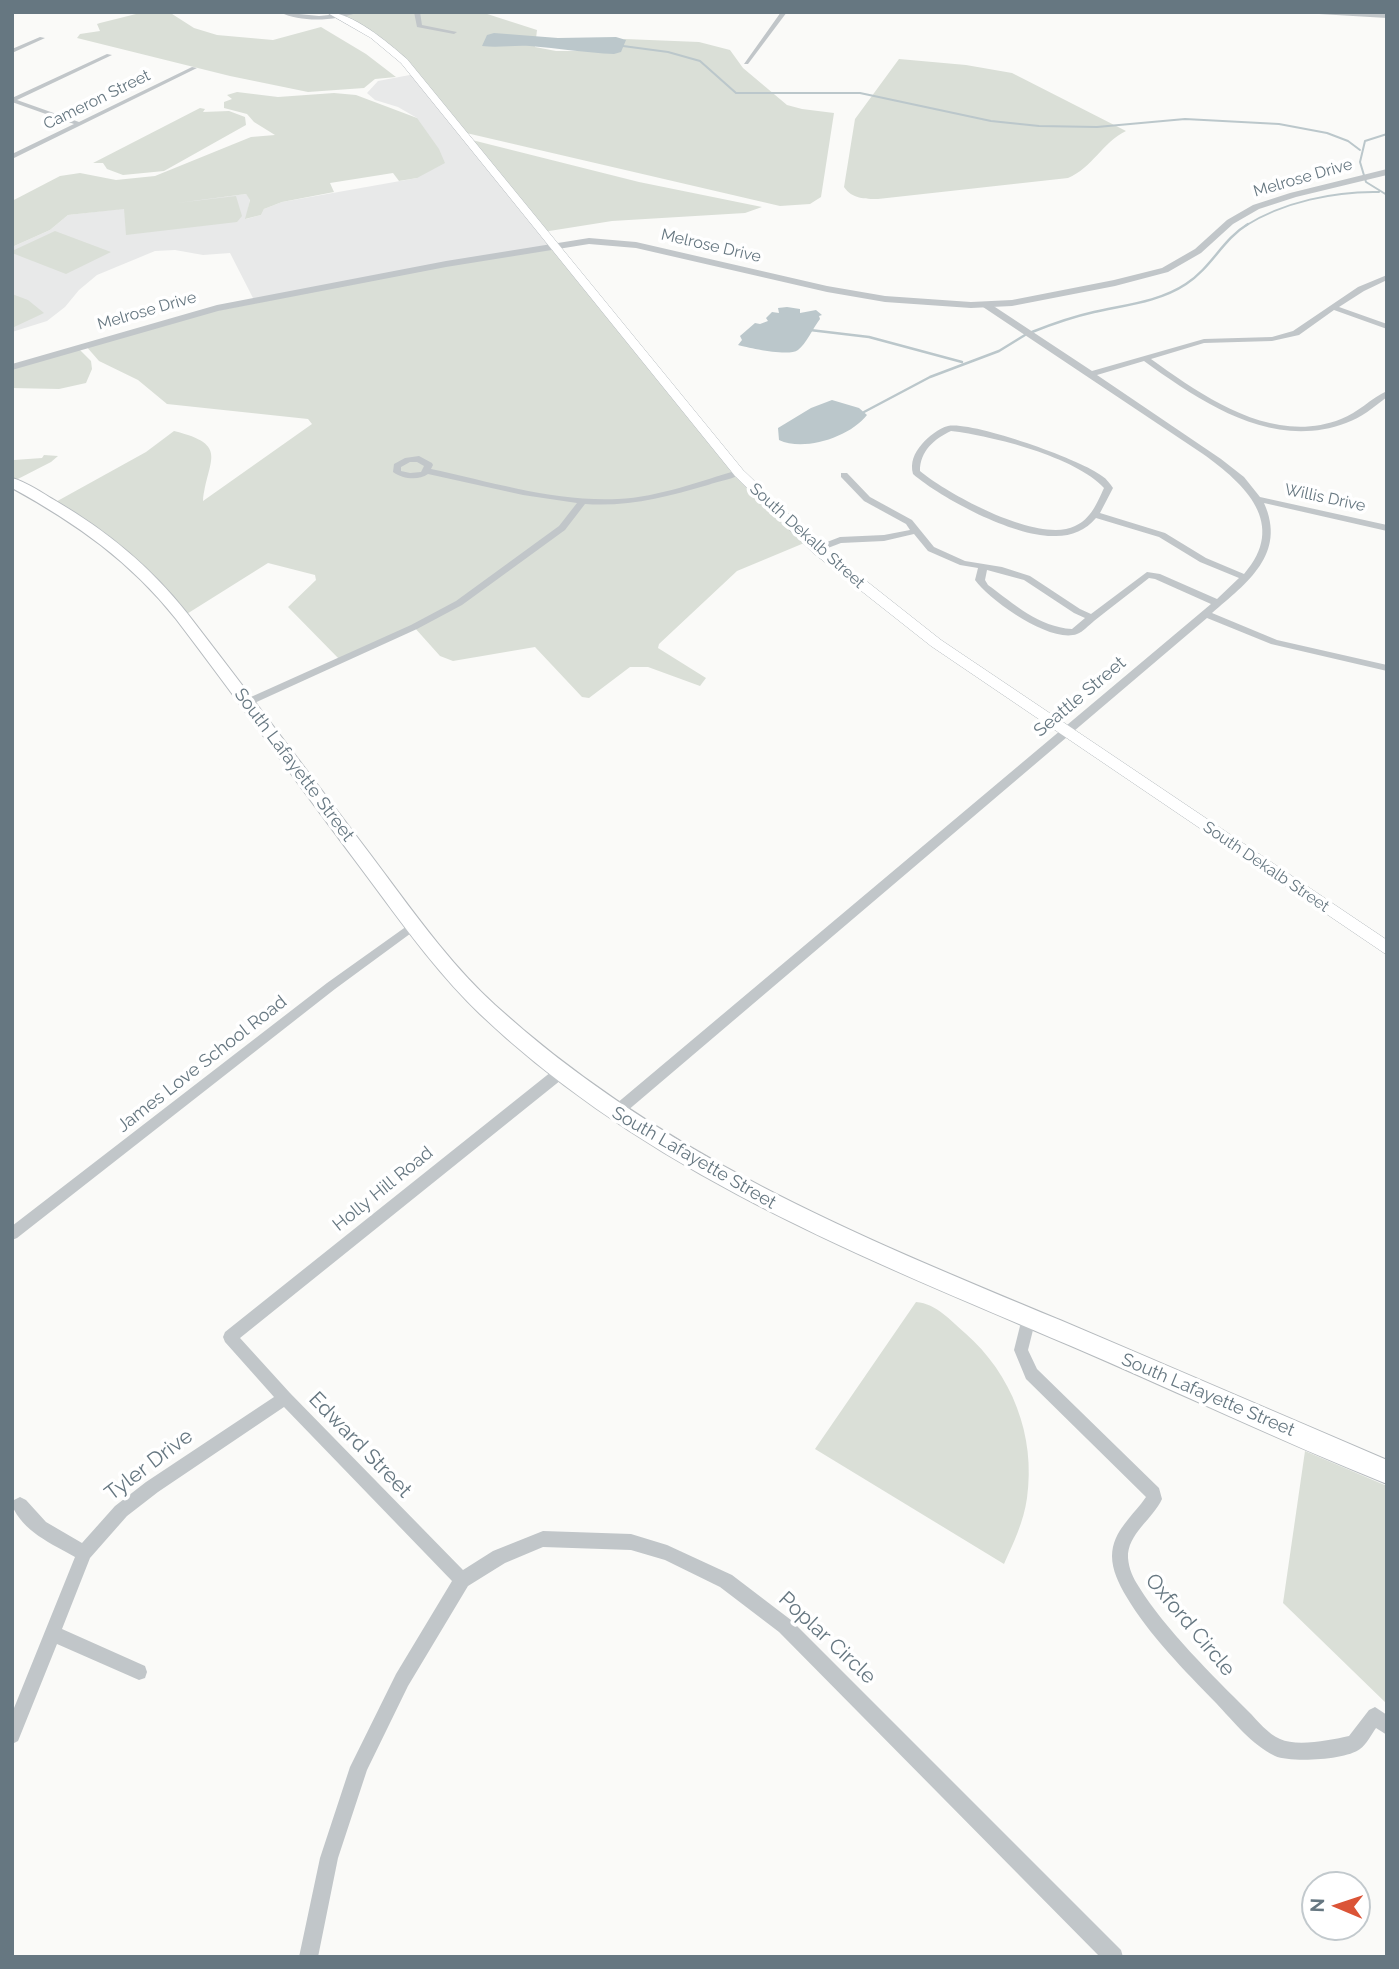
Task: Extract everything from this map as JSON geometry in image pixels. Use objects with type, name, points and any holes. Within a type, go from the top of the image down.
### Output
[{"type":"main road","name":"South Dekalb Street","points":[[334,14],[374,36],[404,61],[739,473],[817,549],[934,641],[1387,949]]},
{"type":"main road","name":"South Lafayette Street","points":[[12,482],[52,503],[89,528],[145,574],[414,925],[486,1008],[561,1072],[615,1113],[688,1158],[787,1211],[1387,1472]]},
{"type":"street","points":[[282,12],[308,20],[356,12]]},
{"type":"street","points":[[417,12],[419,26],[454,32]]},
{"type":"street","points":[[746,63],[785,12]]},
{"type":"street","points":[[1320,12],[1387,16]]},
{"type":"street","points":[[12,51],[42,38]]},
{"type":"street","points":[[12,100],[109,55]]},
{"type":"street","name":"Cameron Street","points":[[12,157],[194,68]]},
{"type":"street","points":[[12,100],[80,124]]},
{"type":"street","name":"Melrose Drive","points":[[12,367],[217,308],[554,245],[589,241],[627,244],[857,295],[919,302],[986,305],[1040,298],[1165,270],[1198,251],[1230,222],[1247,211],[1293,195],[1387,172]]},
{"type":"street","points":[[1091,374],[1204,341],[1272,339],[1296,333],[1362,289],[1387,277]]},
{"type":"street","name":"Seattle Street","points":[[615,1113],[1206,614],[1256,565],[1264,551],[1267,538],[1264,512],[1257,499],[1235,475],[1091,374],[986,305]]},
{"type":"street","points":[[1335,308],[1387,327]]},
{"type":"street","points":[[1145,358],[1220,408],[1239,417],[1276,425],[1317,426],[1340,422],[1362,412],[1387,393]]},
{"type":"street","points":[[950,428],[1059,456],[1092,470],[1106,480],[1109,488],[1096,514],[1083,526],[1061,534],[1027,529],[932,486],[916,472],[915,463],[923,448],[950,428]]},
{"type":"street","points":[[427,471],[583,501],[617,502],[649,498],[739,473]]},
{"type":"street","points":[[844,475],[867,499],[909,522],[932,549],[949,559],[1027,578],[1093,618]]},
{"type":"street","name":"Willis Drive","points":[[1257,499],[1387,528]]},
{"type":"street","points":[[246,703],[414,627],[459,603],[562,528],[583,501]]},
{"type":"street","points":[[1096,514],[1163,535],[1203,560],[1244,577]]},
{"type":"street","points":[[817,549],[840,540],[884,538],[915,531]]},
{"type":"street","points":[[983,566],[980,580],[985,587],[1050,630],[1074,632],[1147,575],[1157,576],[1218,603]]},
{"type":"street","points":[[1206,614],[1275,642],[1387,668]]},
{"type":"street","name":"James Love School Road","points":[[12,1234],[331,986],[414,925]]},
{"type":"street","name":"Holly Hill Road","points":[[230,1337],[561,1072]]},
{"type":"street","name":"Oxford Circle","points":[[1029,1318],[1021,1350],[1031,1374],[1153,1493],[1154,1499],[1126,1535],[1119,1551],[1122,1569],[1140,1604],[1194,1668],[1254,1729],[1279,1749],[1326,1749],[1354,1743],[1375,1716],[1387,1726]]},
{"type":"street","name":"Edward Street","points":[[230,1337],[285,1398],[462,1580]]},
{"type":"street","name":"Tyler Drive","points":[[12,1735],[84,1553],[121,1511],[152,1487],[285,1398]]},
{"type":"street","points":[[20,1505],[40,1528],[84,1553]]},
{"type":"street","name":"Poplar Circle","points":[[307,1957],[329,1858],[359,1767],[402,1680],[462,1580],[499,1558],[543,1539],[631,1542],[667,1553],[726,1581],[785,1626],[1114,1957]]},
{"type":"street","points":[[52,1633],[139,1672]]},
{"type":"shaded area","points":[[144,12],[169,12],[194,28],[217,35],[273,40],[321,27],[366,54],[396,77],[375,79],[364,88],[308,92],[230,76],[77,38],[80,34],[100,31],[97,24]]},
{"type":"shaded area","points":[[356,12],[481,12],[537,30],[535,47],[556,51],[593,51],[625,39],[699,42],[730,50],[743,68],[787,105],[834,113],[821,197],[810,204],[780,206],[462,132],[392,50],[338,16]]},
{"type":"shaded area","points":[[494,33],[558,38],[616,37],[626,40],[621,52],[614,54],[530,46],[482,46],[487,35]]},
{"type":"shaded area","points":[[899,59],[966,65],[1012,73],[1126,131],[1084,168],[1068,178],[878,199],[859,198],[844,187],[855,119]]},
{"type":"shaded area","points":[[415,74],[554,245],[254,300],[230,253],[203,255],[175,250],[155,251],[97,275],[47,321],[12,332],[12,247],[50,230],[68,215],[246,194],[250,199],[246,219],[261,215],[264,209],[282,202],[417,178],[417,118],[398,107],[375,100],[367,93],[378,81]]},
{"type":"shaded area","points":[[237,92],[278,97],[334,93],[356,95],[417,118],[439,149],[445,163],[417,178],[399,181],[393,173],[330,183],[334,192],[282,202],[264,209],[261,215],[245,219],[250,200],[246,194],[177,203],[236,196],[242,216],[237,222],[126,235],[124,209],[68,215],[50,230],[12,247],[12,201],[60,176],[80,173],[116,180],[155,176],[251,137],[275,135],[254,122],[247,114],[224,108],[224,102],[232,99],[227,95]]},
{"type":"shaded area","points":[[200,108],[205,109],[203,112],[229,111],[245,117],[246,125],[164,171],[123,175],[107,169],[103,163],[93,163]]},
{"type":"shaded area","points":[[468,139],[639,182],[762,207],[745,213],[612,221],[543,232]]},
{"type":"shaded area","points":[[55,231],[111,252],[66,274],[12,253]]},
{"type":"shaded area","points":[[554,245],[707,434],[809,541],[737,571],[659,644],[658,648],[706,678],[700,686],[648,667],[630,667],[589,698],[582,697],[535,647],[453,661],[440,656],[414,627],[340,660],[288,607],[316,580],[315,575],[268,563],[182,617],[171,603],[52,504],[146,452],[174,431],[192,436],[209,448],[211,465],[203,501],[312,424],[308,419],[167,404],[138,380],[99,361],[85,345],[174,319]]},
{"type":"shaded area","points":[[12,294],[28,300],[44,313],[12,328]]},
{"type":"shaded area","points":[[778,308],[800,309],[800,313],[816,310],[822,315],[798,350],[778,352],[738,345],[742,340],[740,336],[755,323],[768,321],[766,318],[772,312],[779,313]]},
{"type":"shaded area","points":[[78,348],[91,361],[92,369],[86,383],[59,389],[12,388],[12,367]]},
{"type":"shaded area","points":[[832,400],[859,408],[867,415],[850,430],[826,440],[801,444],[779,440],[778,428],[811,408]]},
{"type":"shaded area","points":[[44,455],[58,456],[12,482],[12,457],[14,460],[42,458]]},
{"type":"shaded area","points":[[916,1302],[943,1313],[982,1349],[1008,1387],[1017,1408],[1024,1429],[1029,1475],[1026,1507],[1004,1564],[815,1449]]},
{"type":"shaded area","points":[[1305,1451],[1387,1486],[1387,1704],[1283,1603]]},
{"type":"waterway","points":[[623,46],[668,52],[700,61],[736,93],[860,93],[991,121],[1039,126],[1097,127],[1185,119],[1279,124],[1327,133],[1348,141],[1360,150]]},
{"type":"waterway","points":[[1387,134],[1365,141],[1360,162],[1366,182],[1387,195]]},
{"type":"waterway","points":[[1245,226],[1292,204],[1327,196],[1379,192]]},
{"type":"waterway","points":[[1032,332],[1078,316],[1142,302],[1176,290],[1203,270],[1231,237],[1245,226]]},
{"type":"waterway","points":[[810,330],[869,337],[962,362]]},
{"type":"waterway","points":[[864,412],[930,377],[999,351],[1025,335]]}]
